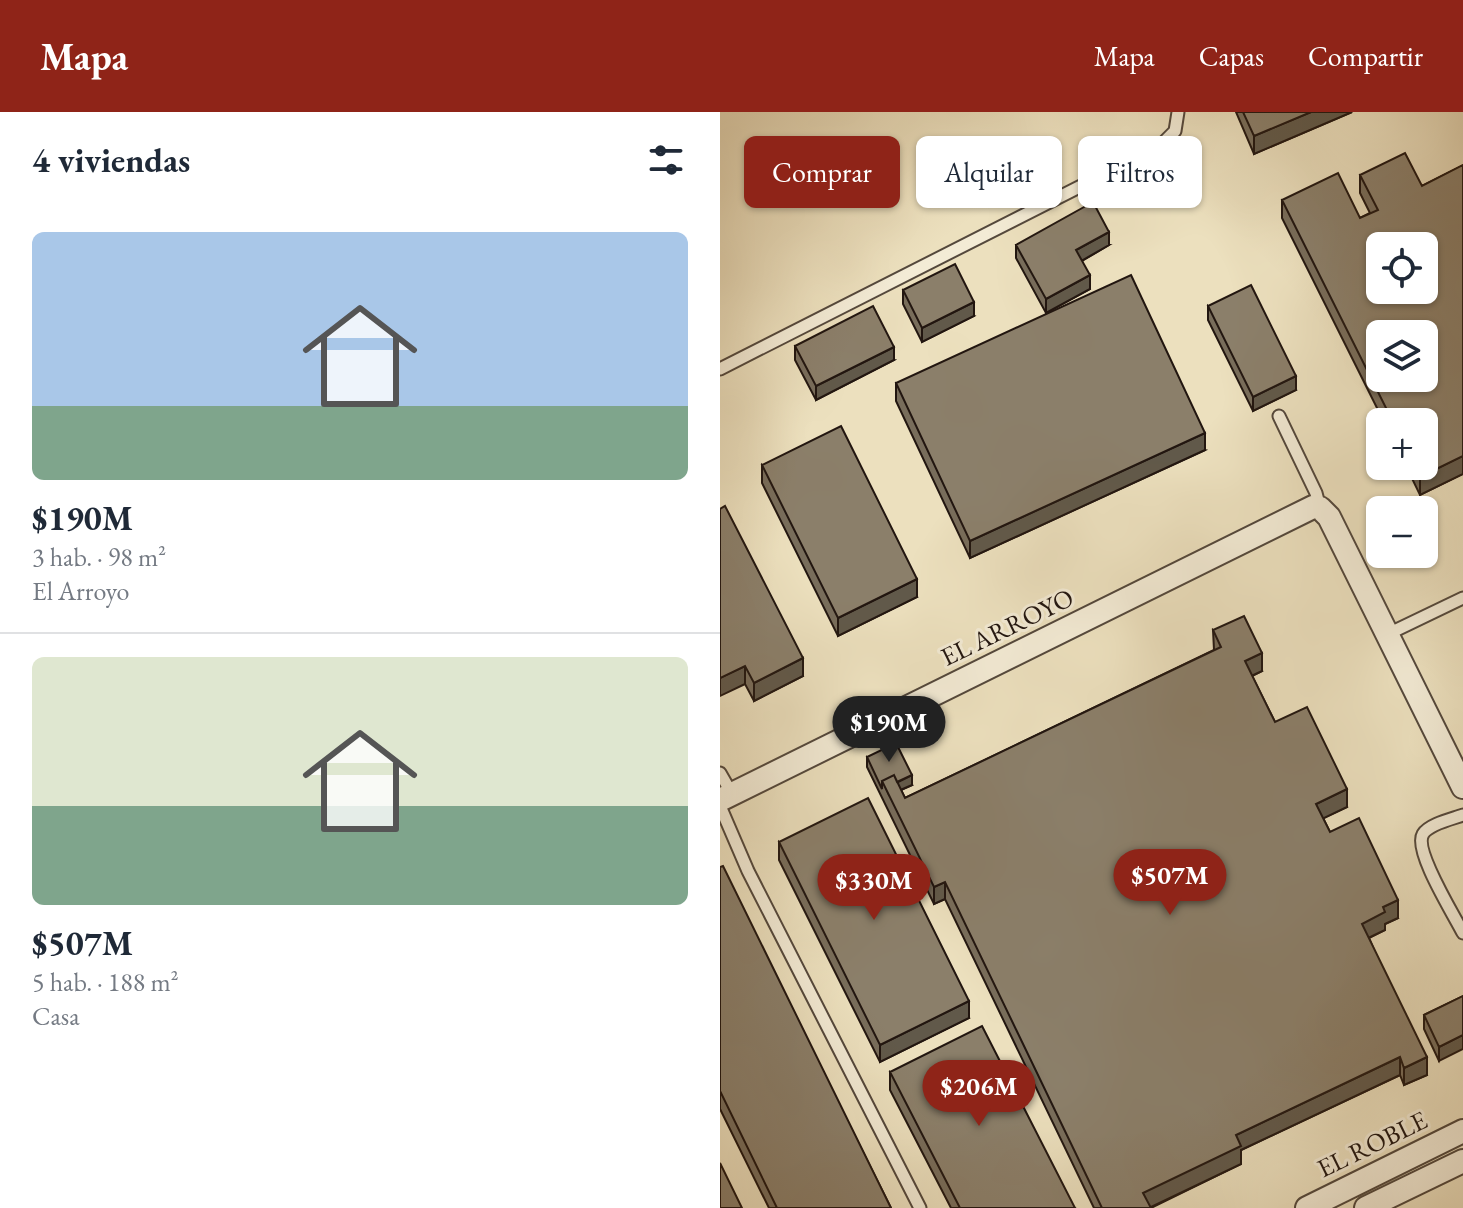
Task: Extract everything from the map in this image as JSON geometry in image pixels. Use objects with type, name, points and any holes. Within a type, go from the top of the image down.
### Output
[{"type":"street","points":[[1320,508],[1329,517],[1463,787]]},
{"type":"street","name":"EL ARROYO","points":[[724,800],[1307,509],[1320,508]]},
{"type":"street","name":"EL ROBLE","points":[[1307,1208],[1463,1131]]},
{"type":"street","points":[[1366,1208],[1463,1161]]},
{"type":"lane","points":[[720,369],[1160,146],[1175,131],[1178,112]]},
{"type":"lane","points":[[1279,416],[1316,493],[1320,508]]},
{"type":"lane","points":[[1388,634],[1463,598]]},
{"type":"lane","points":[[720,773],[724,800],[748,871],[920,1208]]},
{"type":"lane","points":[[1463,815],[1425,830],[1420,838],[1423,856],[1463,933]]},
{"type":"building","points":[[1243,112],[1311,112],[1254,136]]},
{"type":"building","points":[[1405,153],[1422,186],[1463,165],[1463,456],[1438,468],[1438,408],[1386,408],[1378,392],[1438,392],[1438,320],[1366,320],[1366,368],[1282,200],[1338,173],[1360,218],[1378,210],[1360,175]]},
{"type":"building","points":[[1082,208],[1096,208],[1109,232],[1076,250],[1090,275],[1046,299],[1016,245]]},
{"type":"building","points":[[955,264],[974,302],[922,328],[903,290]]},
{"type":"building","points":[[1131,275],[1205,433],[970,541],[896,383]]},
{"type":"building","points":[[1251,285],[1296,376],[1253,397],[1208,306]]},
{"type":"building","points":[[873,306],[894,347],[816,386],[795,346]]},
{"type":"building","points":[[841,426],[917,579],[838,618],[762,465]]},
{"type":"building","points":[[725,506],[803,658],[754,683],[745,666],[720,678],[720,509]]},
{"type":"building","points":[[1244,616],[1262,653],[1245,661],[1275,722],[1307,707],[1347,789],[1316,804],[1330,832],[1359,818],[1398,900],[1383,907],[1385,912],[1362,924],[1427,1057],[1404,1068],[1400,1057],[1236,1135],[1241,1146],[1143,1193],[1151,1208],[1102,1208],[945,882],[934,887],[882,781],[894,775],[905,798],[1221,647],[1213,630]]},
{"type":"building","points":[[896,743],[912,775],[897,782],[894,775],[882,781],[882,789],[867,757]]},
{"type":"building","points":[[868,798],[969,1001],[880,1045],[779,842]]},
{"type":"building","points":[[723,866],[891,1208],[777,1208],[720,1091],[720,867]]},
{"type":"building","points":[[1463,996],[1463,1035],[1439,1047],[1424,1015]]},
{"type":"building","points":[[982,1026],[1075,1208],[960,1208],[890,1072]]},
{"type":"building","points":[[720,1163],[742,1208],[720,1208]]}]
